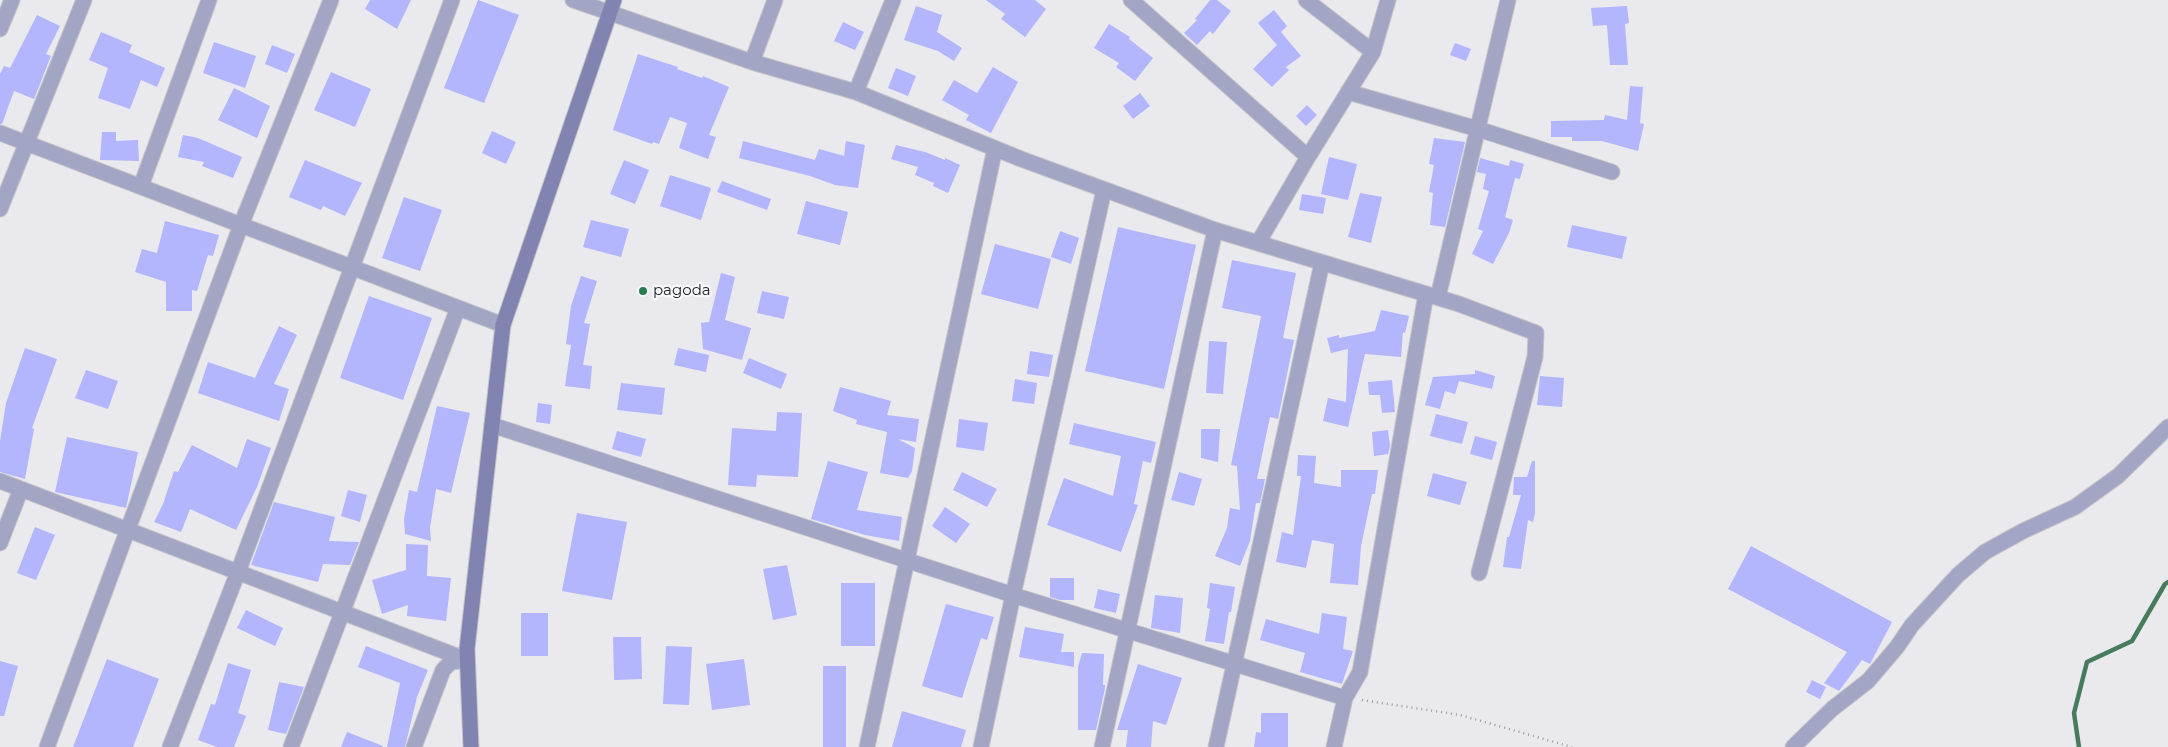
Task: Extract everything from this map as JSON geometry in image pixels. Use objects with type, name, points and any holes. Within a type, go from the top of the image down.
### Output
[{"type":"main road","points":[[471,747],[467,660],[503,325],[611,6]]},
{"type":"street","points":[[0,29],[12,0]]},
{"type":"street","points":[[0,209],[84,0]]},
{"type":"street","points":[[141,186],[209,0]]},
{"type":"street","points":[[47,747],[241,225],[331,0]]},
{"type":"street","points":[[170,747],[238,572],[452,0]]},
{"type":"street","points":[[573,0],[611,6],[752,62],[856,92],[1104,190],[1215,230],[1432,295],[1536,333],[1535,357],[1479,573]]},
{"type":"street","points":[[752,62],[775,0]]},
{"type":"street","points":[[856,92],[893,0]]},
{"type":"street","points":[[1130,0],[1308,157]]},
{"type":"street","points":[[1306,0],[1374,52]]},
{"type":"street","points":[[1258,243],[1308,157],[1374,52],[1388,0]]},
{"type":"street","points":[[1334,747],[1345,698],[1360,672],[1432,295],[1478,129],[1508,0]]},
{"type":"street","points":[[1348,92],[1478,129],[1612,172]]},
{"type":"street","points":[[0,133],[503,325]]},
{"type":"street","points":[[867,747],[995,148]]},
{"type":"street","points":[[981,747],[1013,595],[1104,190]]},
{"type":"street","points":[[1102,747],[1215,230]]},
{"type":"street","points":[[1216,747],[1322,262]]},
{"type":"street","points":[[291,747],[458,308]]},
{"type":"street","points":[[492,425],[1013,595],[1129,629],[1235,665],[1345,698]]},
{"type":"street","points":[[1793,747],[1832,709],[1868,681],[1897,647],[1912,625],[1958,576],[1985,552],[2023,531],[2074,507],[2118,476],[2168,427]]},
{"type":"street","points":[[0,481],[467,660]]},
{"type":"street","points":[[0,543],[21,489]]},
{"type":"street","points":[[414,747],[443,670],[451,662],[467,660]]},
{"type":"path","points":[[1345,698],[1460,715],[1572,747]]},
{"type":"building","points":[[370,0],[411,0],[397,29],[365,9]]},
{"type":"building","points":[[478,0],[519,15],[484,103],[444,88]]},
{"type":"building","points":[[986,0],[1035,0],[1046,9],[1025,37],[1001,19],[1005,14]]},
{"type":"building","points":[[1210,0],[1217,0],[1231,11],[1213,34],[1210,31],[1197,45],[1184,33],[1197,20],[1195,19]]},
{"type":"building","points":[[916,6],[942,15],[937,32],[962,48],[954,61],[938,51],[904,40]]},
{"type":"building","points":[[1627,6],[1629,23],[1625,24],[1628,65],[1610,65],[1607,25],[1593,26],[1591,8]]},
{"type":"building","points":[[1274,10],[1287,26],[1281,32],[1301,56],[1286,67],[1289,70],[1272,87],[1253,69],[1277,45],[1258,23]]},
{"type":"building","points":[[37,15],[60,26],[46,54],[51,56],[34,99],[14,91],[2,124],[0,124],[0,74],[4,66],[10,68]]},
{"type":"building","points":[[843,22],[864,32],[855,50],[834,41]]},
{"type":"building","points":[[1109,24],[1130,37],[1129,39],[1153,58],[1135,81],[1116,67],[1119,63],[1094,48]]},
{"type":"building","points":[[101,32],[132,45],[129,52],[165,68],[157,87],[141,80],[130,109],[98,98],[108,68],[89,60]]},
{"type":"building","points":[[214,42],[256,56],[245,88],[203,73]]},
{"type":"building","points":[[1455,43],[1471,49],[1466,61],[1450,55]]},
{"type":"building","points":[[272,45],[295,54],[287,73],[265,64]]},
{"type":"building","points":[[638,54],[729,87],[709,135],[716,137],[708,159],[679,148],[687,123],[670,117],[659,144],[653,142],[652,144],[613,130]]},
{"type":"building","points":[[993,67],[1018,82],[991,133],[966,120],[969,115],[942,100],[954,80],[977,93]]},
{"type":"building","points":[[896,68],[916,76],[908,96],[888,88]]},
{"type":"building","points":[[331,72],[371,89],[355,127],[314,110]]},
{"type":"building","points":[[1630,86],[1643,87],[1640,123],[1644,124],[1638,151],[1602,141],[1572,141],[1572,137],[1551,137],[1551,121],[1604,120],[1605,115],[1627,120]]},
{"type":"building","points":[[234,88],[270,106],[257,138],[218,120]]},
{"type":"building","points":[[1140,93],[1150,106],[1133,119],[1123,106]]},
{"type":"building","points":[[1307,105],[1317,115],[1306,126],[1296,116]]},
{"type":"building","points":[[492,131],[516,142],[506,164],[482,153]]},
{"type":"building","points":[[102,132],[116,132],[116,141],[138,140],[139,161],[100,160]]},
{"type":"building","points":[[183,135],[198,138],[242,157],[233,178],[202,166],[204,162],[178,157]]},
{"type":"building","points":[[1434,138],[1465,142],[1445,227],[1430,225],[1433,193],[1429,192],[1434,165],[1429,164]]},
{"type":"building","points":[[743,141],[815,160],[819,149],[844,156],[846,141],[865,145],[858,188],[835,185],[810,176],[739,158]]},
{"type":"building","points":[[896,145],[925,152],[945,160],[945,158],[960,165],[948,193],[933,186],[934,183],[915,175],[918,167],[891,159]]},
{"type":"building","points":[[1329,157],[1357,164],[1348,200],[1321,194]]},
{"type":"building","points":[[1480,158],[1509,166],[1510,160],[1524,164],[1520,179],[1515,178],[1505,217],[1513,220],[1509,233],[1493,264],[1472,254],[1483,231],[1478,229],[1489,191],[1483,189],[1486,174],[1477,172]]},
{"type":"building","points":[[305,160],[362,183],[345,216],[323,206],[321,210],[289,197]]},
{"type":"building","points":[[624,160],[649,170],[635,204],[610,194]]},
{"type":"building","points":[[670,175],[711,188],[701,220],[660,206]]},
{"type":"building","points":[[722,181],[771,199],[767,210],[717,192]]},
{"type":"building","points":[[1360,193],[1382,197],[1371,243],[1348,237]]},
{"type":"building","points":[[1302,194],[1326,198],[1323,214],[1299,210]]},
{"type":"building","points":[[404,197],[442,210],[420,271],[382,258]]},
{"type":"building","points":[[806,201],[848,212],[840,245],[797,234]]},
{"type":"building","points":[[591,220],[629,229],[621,257],[583,247]]},
{"type":"building","points":[[165,221],[219,235],[213,256],[208,255],[197,291],[192,290],[192,311],[166,311],[166,282],[135,272],[142,249],[157,253]]},
{"type":"building","points":[[1572,225],[1627,237],[1622,259],[1567,247]]},
{"type":"building","points":[[1118,227],[1196,245],[1164,389],[1085,371]]},
{"type":"building","points":[[1060,231],[1079,238],[1071,264],[1051,257]]},
{"type":"building","points":[[995,244],[1051,259],[1038,309],[981,294]]},
{"type":"building","points":[[1232,260],[1296,273],[1283,338],[1294,340],[1278,419],[1270,417],[1257,479],[1265,479],[1260,503],[1256,503],[1250,541],[1240,566],[1215,556],[1227,528],[1230,508],[1240,510],[1237,466],[1231,465],[1261,316],[1222,308]]},
{"type":"building","points":[[721,273],[735,277],[725,320],[751,328],[742,360],[703,349],[701,323],[709,322]]},
{"type":"building","points":[[581,276],[597,281],[584,323],[590,324],[583,365],[592,366],[590,389],[565,386],[571,345],[566,344],[571,306]]},
{"type":"building","points":[[762,291],[789,297],[784,319],[757,313]]},
{"type":"building","points":[[369,296],[432,318],[403,400],[340,378]]},
{"type":"building","points":[[1381,310],[1409,316],[1405,333],[1403,332],[1401,357],[1365,354],[1348,427],[1323,421],[1328,398],[1346,402],[1348,349],[1331,353],[1327,338],[1339,335],[1339,338],[1375,331]]},
{"type":"building","points":[[279,326],[297,335],[274,384],[289,389],[279,421],[198,393],[208,362],[255,378]]},
{"type":"building","points":[[1209,341],[1227,342],[1223,394],[1206,393]]},
{"type":"building","points":[[25,348],[57,359],[32,428],[34,429],[25,479],[0,472],[0,441],[6,403]]},
{"type":"building","points":[[678,348],[709,355],[706,372],[674,365]]},
{"type":"building","points":[[1030,351],[1053,355],[1049,377],[1027,374]]},
{"type":"building","points":[[749,358],[787,374],[781,389],[743,373]]},
{"type":"building","points":[[86,370],[118,381],[108,409],[75,398]]},
{"type":"building","points":[[1475,370],[1495,376],[1492,389],[1459,381],[1455,394],[1445,391],[1440,409],[1425,405],[1433,377],[1475,374]]},
{"type":"building","points":[[1540,376],[1564,378],[1562,407],[1537,405]]},
{"type":"building","points":[[1015,379],[1037,383],[1034,404],[1012,401]]},
{"type":"building","points":[[1392,380],[1395,412],[1382,413],[1380,395],[1369,395],[1368,382]]},
{"type":"building","points":[[621,383],[665,388],[662,415],[617,410]]},
{"type":"building","points":[[840,387],[891,401],[887,415],[919,419],[916,442],[898,439],[915,448],[912,471],[908,478],[880,473],[887,432],[856,424],[857,420],[833,411]]},
{"type":"building","points":[[538,403],[552,405],[550,424],[536,422]]},
{"type":"building","points":[[437,406],[470,413],[451,493],[436,489],[430,528],[431,541],[405,534],[404,519],[409,490],[417,492]]},
{"type":"building","points":[[777,412],[802,413],[798,477],[757,475],[756,487],[728,485],[732,428],[776,431]]},
{"type":"building","points":[[1436,414],[1468,422],[1462,444],[1430,436]]},
{"type":"building","points":[[959,419],[988,423],[984,451],[956,447]]},
{"type":"building","points":[[1074,423],[1156,442],[1151,463],[1143,461],[1134,504],[1138,505],[1121,552],[1047,525],[1064,478],[1113,496],[1121,456],[1069,444]]},
{"type":"building","points":[[1201,429],[1220,429],[1218,462],[1201,458]]},
{"type":"building","points":[[1388,430],[1390,446],[1388,454],[1374,456],[1372,432]]},
{"type":"building","points":[[617,431],[646,439],[641,457],[612,449]]},
{"type":"building","points":[[1475,436],[1497,442],[1492,460],[1470,454]]},
{"type":"building","points":[[67,437],[138,452],[126,508],[55,492]]},
{"type":"building","points":[[247,439],[271,448],[257,487],[236,530],[190,509],[181,532],[154,522],[163,504],[174,471],[178,472],[192,445],[237,468]]},
{"type":"building","points":[[1298,455],[1316,456],[1314,483],[1341,487],[1341,470],[1378,470],[1375,494],[1372,494],[1361,546],[1358,585],[1330,583],[1334,544],[1312,540],[1306,568],[1276,562],[1282,532],[1293,535],[1301,476],[1297,476]]},
{"type":"building","points":[[828,461],[868,472],[857,510],[902,517],[899,541],[865,535],[811,519]]},
{"type":"building","points":[[1532,461],[1535,461],[1535,513],[1533,522],[1528,520],[1521,569],[1503,567],[1507,537],[1509,537],[1521,495],[1513,495],[1514,477],[1527,477]]},
{"type":"building","points":[[962,472],[997,489],[987,507],[953,490]]},
{"type":"building","points":[[1179,472],[1202,479],[1194,506],[1171,500]]},
{"type":"building","points":[[1433,473],[1467,482],[1460,505],[1427,496]]},
{"type":"building","points":[[348,490],[367,495],[360,522],[341,516]]},
{"type":"building","points":[[274,502],[335,517],[329,541],[359,542],[350,565],[323,564],[318,582],[251,565]]},
{"type":"building","points":[[945,507],[970,524],[956,543],[932,526]]},
{"type":"building","points":[[577,513],[627,522],[612,600],[562,591]]},
{"type":"building","points":[[35,527],[55,535],[36,580],[17,573]]},
{"type":"building","points":[[406,544],[428,545],[427,576],[451,578],[446,621],[407,616],[408,605],[382,614],[372,580],[406,570]]},
{"type":"building","points":[[1751,546],[1892,622],[1870,664],[1862,660],[1839,691],[1824,683],[1847,652],[1728,589]]},
{"type":"building","points":[[787,565],[797,615],[773,620],[763,569]]},
{"type":"building","points":[[1050,578],[1074,578],[1074,600],[1060,600],[1050,597]]},
{"type":"building","points":[[841,583],[875,583],[875,646],[841,646]]},
{"type":"building","points":[[1210,583],[1235,587],[1224,644],[1205,641],[1210,609],[1207,608]]},
{"type":"building","points":[[1098,589],[1120,594],[1116,613],[1094,608]]},
{"type":"building","points":[[1155,595],[1183,598],[1180,633],[1151,628]]},
{"type":"building","points":[[946,604],[994,617],[987,640],[981,638],[962,698],[922,686]]},
{"type":"building","points":[[246,610],[283,628],[275,646],[237,628]]},
{"type":"building","points":[[521,613],[548,613],[548,656],[521,656]]},
{"type":"building","points":[[1322,613],[1347,617],[1343,649],[1353,651],[1342,684],[1300,672],[1305,653],[1260,640],[1266,619],[1319,634]]},
{"type":"building","points":[[1025,627],[1064,634],[1061,652],[1074,652],[1074,667],[1019,657]]},
{"type":"building","points":[[613,637],[641,637],[642,679],[614,680]]},
{"type":"building","points":[[366,646],[428,670],[417,697],[405,747],[387,747],[400,683],[358,667]]},
{"type":"building","points":[[666,646],[692,647],[689,705],[663,704]]},
{"type":"building","points":[[1082,653],[1104,654],[1103,685],[1105,685],[1105,688],[1096,730],[1078,730],[1078,667]]},
{"type":"building","points":[[107,659],[159,679],[133,747],[73,747]]},
{"type":"building","points":[[744,659],[750,705],[712,710],[706,664]]},
{"type":"building","points":[[0,661],[18,666],[4,716],[0,716]]},
{"type":"building","points":[[228,663],[251,670],[238,713],[246,716],[234,747],[217,747],[198,740],[211,704],[215,705]]},
{"type":"building","points":[[1138,664],[1182,678],[1166,725],[1153,721],[1151,747],[1126,747],[1128,730],[1117,730]]},
{"type":"building","points":[[823,666],[846,666],[846,747],[823,747]]},
{"type":"building","points":[[1812,680],[1826,687],[1820,699],[1806,692]]},
{"type":"building","points":[[279,682],[304,687],[286,734],[268,730]]},
{"type":"building","points":[[902,711],[966,730],[961,747],[892,747]]},
{"type":"building","points":[[1261,713],[1288,713],[1288,747],[1254,747],[1256,732],[1261,733]]},
{"type":"building","points":[[347,732],[383,746],[383,747],[341,747]]},
{"type":"waterway","points":[[2079,747],[2074,713],[2087,662],[2132,641],[2165,584],[2168,582]]},
{"type":"place","name":"pagoda","points":[[643,291]]}]
